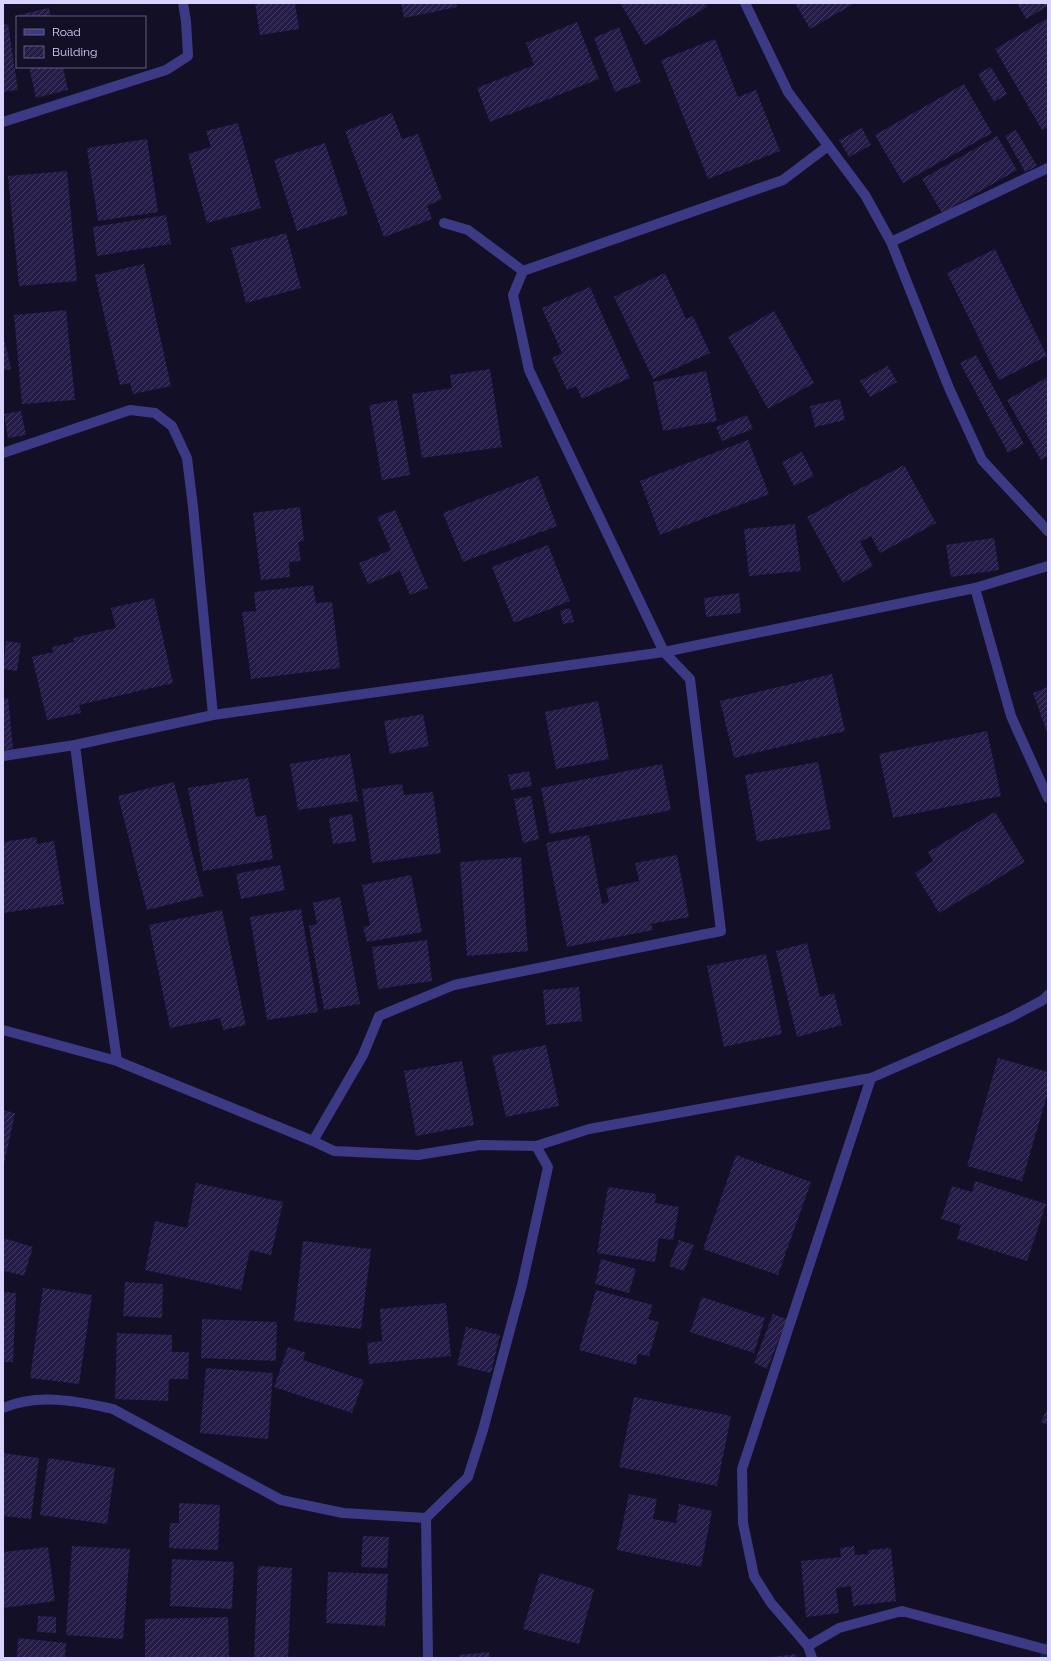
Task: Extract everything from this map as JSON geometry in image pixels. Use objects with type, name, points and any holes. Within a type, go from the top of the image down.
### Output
[{"type":"street","points":[[3,122],[166,70],[188,56],[186,21],[183,3]]},
{"type":"street","points":[[745,3],[788,92],[865,195],[891,242],[949,388],[982,460],[1048,531]]},
{"type":"street","points":[[313,1141],[363,1055],[379,1016],[454,985],[721,931],[690,680],[664,652],[529,370],[513,295],[523,271],[783,180],[828,146]]},
{"type":"street","points":[[891,242],[1048,168]]},
{"type":"street","points":[[444,223],[468,230],[523,271]]},
{"type":"street","points":[[3,453],[130,410],[154,413],[172,426],[187,458],[194,515],[213,715]]},
{"type":"street","points":[[3,756],[75,745],[213,715],[664,652],[975,588],[1048,566]]},
{"type":"street","points":[[975,588],[1011,716],[1048,798]]},
{"type":"street","points":[[75,745],[117,1061]]},
{"type":"street","points":[[3,1030],[117,1061],[334,1151],[418,1155],[480,1145],[536,1146],[589,1129],[871,1078],[1009,1018],[1043,1000],[1048,995]]},
{"type":"street","points":[[812,1658],[808,1646],[771,1603],[754,1576],[743,1523],[742,1469],[871,1078]]},
{"type":"street","points":[[3,1408],[41,1399],[89,1404],[113,1409],[281,1500],[343,1513],[426,1518],[468,1478],[483,1430],[522,1285],[548,1166],[536,1146]]},
{"type":"street","points":[[426,1518],[428,1658]]},
{"type":"street","points":[[808,1646],[839,1628],[902,1612],[1048,1650]]},
{"type":"building","points":[[255,3],[295,3],[299,29],[260,35]]},
{"type":"building","points":[[401,3],[456,3],[457,7],[404,18]]},
{"type":"building","points":[[620,3],[705,3],[707,7],[645,45]]},
{"type":"building","points":[[795,3],[855,3],[810,29]]},
{"type":"building","points":[[1017,3],[1048,3],[1048,6],[1026,19]]},
{"type":"building","points":[[49,8],[51,16],[15,17]]},
{"type":"building","points":[[1048,18],[1048,127],[1042,130],[995,49]]},
{"type":"building","points":[[577,22],[599,79],[490,122],[477,88],[534,65],[526,43]]},
{"type":"building","points":[[8,24],[18,90],[3,92],[3,25]]},
{"type":"building","points":[[619,27],[641,82],[615,92],[594,38]]},
{"type":"building","points":[[715,39],[738,97],[756,90],[780,151],[708,179],[661,60]]},
{"type":"building","points":[[991,67],[1007,94],[994,102],[978,74]]},
{"type":"building","points":[[29,68],[63,68],[68,90],[36,98]]},
{"type":"building","points":[[964,84],[992,133],[903,183],[875,135]]},
{"type":"building","points":[[392,113],[402,139],[418,134],[442,199],[427,206],[432,219],[384,237],[345,131]]},
{"type":"building","points":[[238,123],[261,208],[207,223],[188,154],[211,147],[206,131]]},
{"type":"building","points":[[862,128],[871,145],[849,157],[839,140]]},
{"type":"building","points":[[1016,130],[1037,166],[1025,172],[1005,136]]},
{"type":"building","points":[[997,136],[1017,170],[942,213],[922,179]]},
{"type":"building","points":[[147,139],[158,212],[98,221],[87,148]]},
{"type":"building","points":[[325,143],[348,214],[297,231],[274,160]]},
{"type":"building","points":[[67,171],[77,281],[19,286],[8,176]]},
{"type":"building","points":[[166,215],[171,244],[97,256],[93,227]]},
{"type":"building","points":[[286,233],[301,288],[246,303],[231,248]]},
{"type":"building","points":[[995,249],[1047,356],[999,380],[947,273]]},
{"type":"building","points":[[144,264],[171,386],[133,394],[130,383],[120,385],[95,275]]},
{"type":"building","points":[[665,273],[686,319],[693,316],[710,353],[653,379],[614,297]]},
{"type":"building","points":[[590,287],[630,378],[582,399],[576,386],[567,390],[552,358],[562,353],[542,308]]},
{"type":"building","points":[[66,310],[75,400],[22,404],[14,315]]},
{"type":"building","points":[[774,311],[814,383],[768,409],[728,337]]},
{"type":"building","points":[[3,333],[11,369],[3,371]]},
{"type":"building","points":[[976,355],[1024,444],[1008,453],[960,363]]},
{"type":"building","points":[[888,366],[897,382],[870,397],[860,381]]},
{"type":"building","points":[[490,369],[502,447],[422,458],[412,394],[452,388],[450,375]]},
{"type":"building","points":[[706,371],[717,421],[663,431],[653,382]]},
{"type":"building","points":[[1048,377],[1048,456],[1041,460],[1007,400]]},
{"type":"building","points":[[840,399],[845,420],[815,427],[810,406]]},
{"type":"building","points":[[397,400],[410,475],[382,480],[369,405]]},
{"type":"building","points":[[21,411],[26,435],[8,438],[4,414]]},
{"type":"building","points":[[747,415],[753,429],[722,441],[716,427]]},
{"type":"building","points":[[748,440],[769,494],[660,535],[640,481]]},
{"type":"building","points":[[802,452],[814,476],[794,486],[782,462]]},
{"type":"building","points":[[904,465],[936,523],[880,553],[871,536],[860,542],[873,566],[843,583],[807,517]]},
{"type":"building","points":[[538,476],[557,526],[463,562],[443,513]]},
{"type":"building","points":[[300,507],[304,541],[298,542],[301,561],[289,562],[290,577],[261,580],[253,513]]},
{"type":"building","points":[[395,510],[428,588],[410,595],[400,571],[368,584],[359,563],[391,550],[377,517]]},
{"type":"building","points":[[795,524],[801,571],[749,576],[744,529]]},
{"type":"building","points":[[994,538],[999,570],[951,577],[946,545]]},
{"type":"building","points":[[548,545],[570,601],[514,623],[492,567]]},
{"type":"building","points":[[313,585],[316,603],[332,602],[340,668],[251,679],[242,612],[256,611],[254,592]]},
{"type":"building","points":[[739,593],[741,613],[706,617],[704,598]]},
{"type":"building","points":[[154,598],[173,683],[79,705],[81,713],[47,720],[32,657],[53,652],[52,647],[74,642],[73,638],[116,628],[111,608]]},
{"type":"building","points":[[570,608],[574,622],[563,624],[560,611]]},
{"type":"building","points":[[6,641],[21,643],[17,671],[3,669]]},
{"type":"building","points":[[832,674],[845,731],[734,758],[720,701]]},
{"type":"building","points":[[1048,687],[1048,735],[1033,693]]},
{"type":"building","points":[[8,698],[13,749],[3,750],[3,699]]},
{"type":"building","points":[[598,701],[609,759],[556,769],[545,712]]},
{"type":"building","points":[[423,714],[429,746],[390,754],[384,721]]},
{"type":"building","points":[[987,731],[1001,796],[893,818],[879,754]]},
{"type":"building","points":[[350,754],[358,801],[298,810],[290,764]]},
{"type":"building","points":[[818,762],[831,829],[757,842],[745,775]]},
{"type":"building","points":[[662,764],[671,810],[550,834],[541,788]]},
{"type":"building","points":[[529,771],[532,786],[511,790],[508,775]]},
{"type":"building","points":[[248,778],[256,817],[266,815],[273,859],[203,871],[188,788]]},
{"type":"building","points":[[174,782],[203,896],[147,910],[118,796]]},
{"type":"building","points":[[402,784],[404,795],[433,792],[441,853],[372,863],[362,789]]},
{"type":"building","points":[[531,796],[539,839],[523,843],[514,799]]},
{"type":"building","points":[[995,812],[1025,862],[939,913],[915,873],[933,861],[928,852]]},
{"type":"building","points":[[352,814],[356,841],[333,844],[329,818]]},
{"type":"building","points":[[589,835],[602,904],[609,902],[606,888],[639,881],[635,863],[677,855],[689,917],[651,924],[653,930],[567,947],[546,843]]},
{"type":"building","points":[[36,837],[37,844],[54,841],[64,904],[3,913],[3,842]]},
{"type":"building","points":[[521,857],[528,951],[467,956],[460,862]]},
{"type":"building","points":[[280,865],[285,890],[241,899],[236,874]]},
{"type":"building","points":[[411,875],[422,932],[367,942],[363,927],[370,925],[362,885]]},
{"type":"building","points":[[340,897],[360,1004],[324,1010],[309,926],[317,924],[313,903]]},
{"type":"building","points":[[301,909],[318,1012],[267,1020],[250,917]]},
{"type":"building","points":[[222,910],[246,1025],[223,1030],[220,1018],[170,1028],[149,925]]},
{"type":"building","points":[[427,940],[432,981],[378,989],[372,947]]},
{"type":"building","points":[[807,943],[820,997],[834,993],[842,1025],[797,1037],[776,951]]},
{"type":"building","points":[[766,954],[782,1034],[724,1047],[707,966]]},
{"type":"building","points":[[579,987],[582,1021],[546,1025],[543,990]]},
{"type":"building","points":[[546,1045],[559,1106],[506,1117],[492,1056]]},
{"type":"building","points":[[998,1058],[1048,1072],[1048,1092],[1022,1181],[967,1166]]},
{"type":"building","points":[[462,1061],[474,1125],[416,1136],[404,1071]]},
{"type":"building","points":[[3,1110],[15,1113],[4,1164],[3,1164]]},
{"type":"building","points":[[736,1155],[811,1182],[778,1275],[703,1249]]},
{"type":"building","points":[[975,1181],[1046,1204],[1027,1261],[957,1239],[961,1225],[941,1219],[952,1186],[972,1192]]},
{"type":"building","points":[[196,1183],[283,1202],[271,1255],[250,1250],[241,1290],[145,1270],[155,1221],[187,1228]]},
{"type":"building","points":[[608,1187],[656,1194],[655,1203],[679,1207],[673,1240],[659,1238],[655,1262],[597,1253]]},
{"type":"building","points":[[3,1238],[33,1247],[24,1276],[5,1271],[3,1277]]},
{"type":"building","points":[[679,1240],[694,1245],[684,1271],[669,1266]]},
{"type":"building","points":[[303,1241],[371,1249],[361,1329],[294,1321]]},
{"type":"building","points":[[601,1259],[636,1269],[629,1293],[595,1284]]},
{"type":"building","points":[[125,1282],[163,1284],[162,1318],[123,1316]]},
{"type":"building","points":[[43,1288],[92,1295],[79,1384],[30,1378]]},
{"type":"building","points":[[596,1290],[653,1305],[648,1319],[659,1322],[649,1356],[638,1354],[636,1365],[579,1350]]},
{"type":"building","points":[[3,1292],[16,1293],[13,1362],[3,1362]]},
{"type":"building","points":[[702,1297],[765,1318],[754,1353],[690,1332]]},
{"type":"building","points":[[446,1303],[451,1356],[369,1364],[367,1343],[382,1341],[380,1309]]},
{"type":"building","points":[[773,1314],[787,1319],[767,1369],[754,1363]]},
{"type":"building","points":[[202,1319],[277,1322],[276,1361],[201,1358]]},
{"type":"building","points":[[466,1327],[500,1335],[491,1373],[457,1365]]},
{"type":"building","points":[[117,1333],[172,1335],[172,1352],[189,1352],[188,1379],[169,1379],[168,1401],[115,1399]]},
{"type":"building","points":[[288,1347],[306,1353],[303,1360],[364,1380],[352,1413],[274,1387]]},
{"type":"building","points":[[206,1368],[273,1373],[268,1439],[200,1433]]},
{"type":"building","points":[[634,1397],[731,1416],[717,1486],[619,1467]]},
{"type":"building","points":[[1048,1407],[1048,1425],[1041,1422]]},
{"type":"building","points":[[3,1453],[39,1458],[31,1519],[3,1516]]},
{"type":"building","points":[[48,1458],[115,1468],[107,1524],[40,1515]]},
{"type":"building","points":[[629,1494],[657,1499],[653,1519],[676,1523],[679,1504],[712,1511],[701,1567],[617,1550]]},
{"type":"building","points":[[179,1503],[220,1505],[218,1550],[169,1548],[170,1523],[179,1523]]},
{"type":"building","points":[[363,1536],[389,1537],[387,1568],[361,1567]]},
{"type":"building","points":[[72,1546],[130,1549],[123,1639],[66,1635]]},
{"type":"building","points":[[854,1546],[855,1555],[869,1554],[868,1550],[891,1548],[896,1601],[853,1606],[851,1586],[836,1588],[839,1613],[806,1617],[801,1561],[841,1557],[840,1548]]},
{"type":"building","points":[[48,1547],[55,1601],[3,1608],[3,1552]]},
{"type":"building","points":[[172,1559],[234,1562],[232,1609],[170,1606]]},
{"type":"building","points":[[258,1566],[292,1568],[288,1658],[254,1658]]},
{"type":"building","points":[[328,1572],[388,1574],[385,1626],[326,1623]]},
{"type":"building","points":[[540,1573],[594,1589],[579,1644],[523,1629]]},
{"type":"building","points":[[38,1616],[56,1617],[56,1633],[37,1632]]},
{"type":"building","points":[[228,1617],[229,1658],[145,1658],[145,1619]]},
{"type":"building","points":[[18,1638],[66,1643],[65,1658],[17,1658]]},
{"type":"building","points":[[489,1652],[490,1658],[459,1658],[459,1655]]},
{"type":"building","points":[[796,1654],[797,1658],[772,1658],[772,1657]]},
{"type":"waterway","points":[[1044,1658],[1048,1646]]}]
